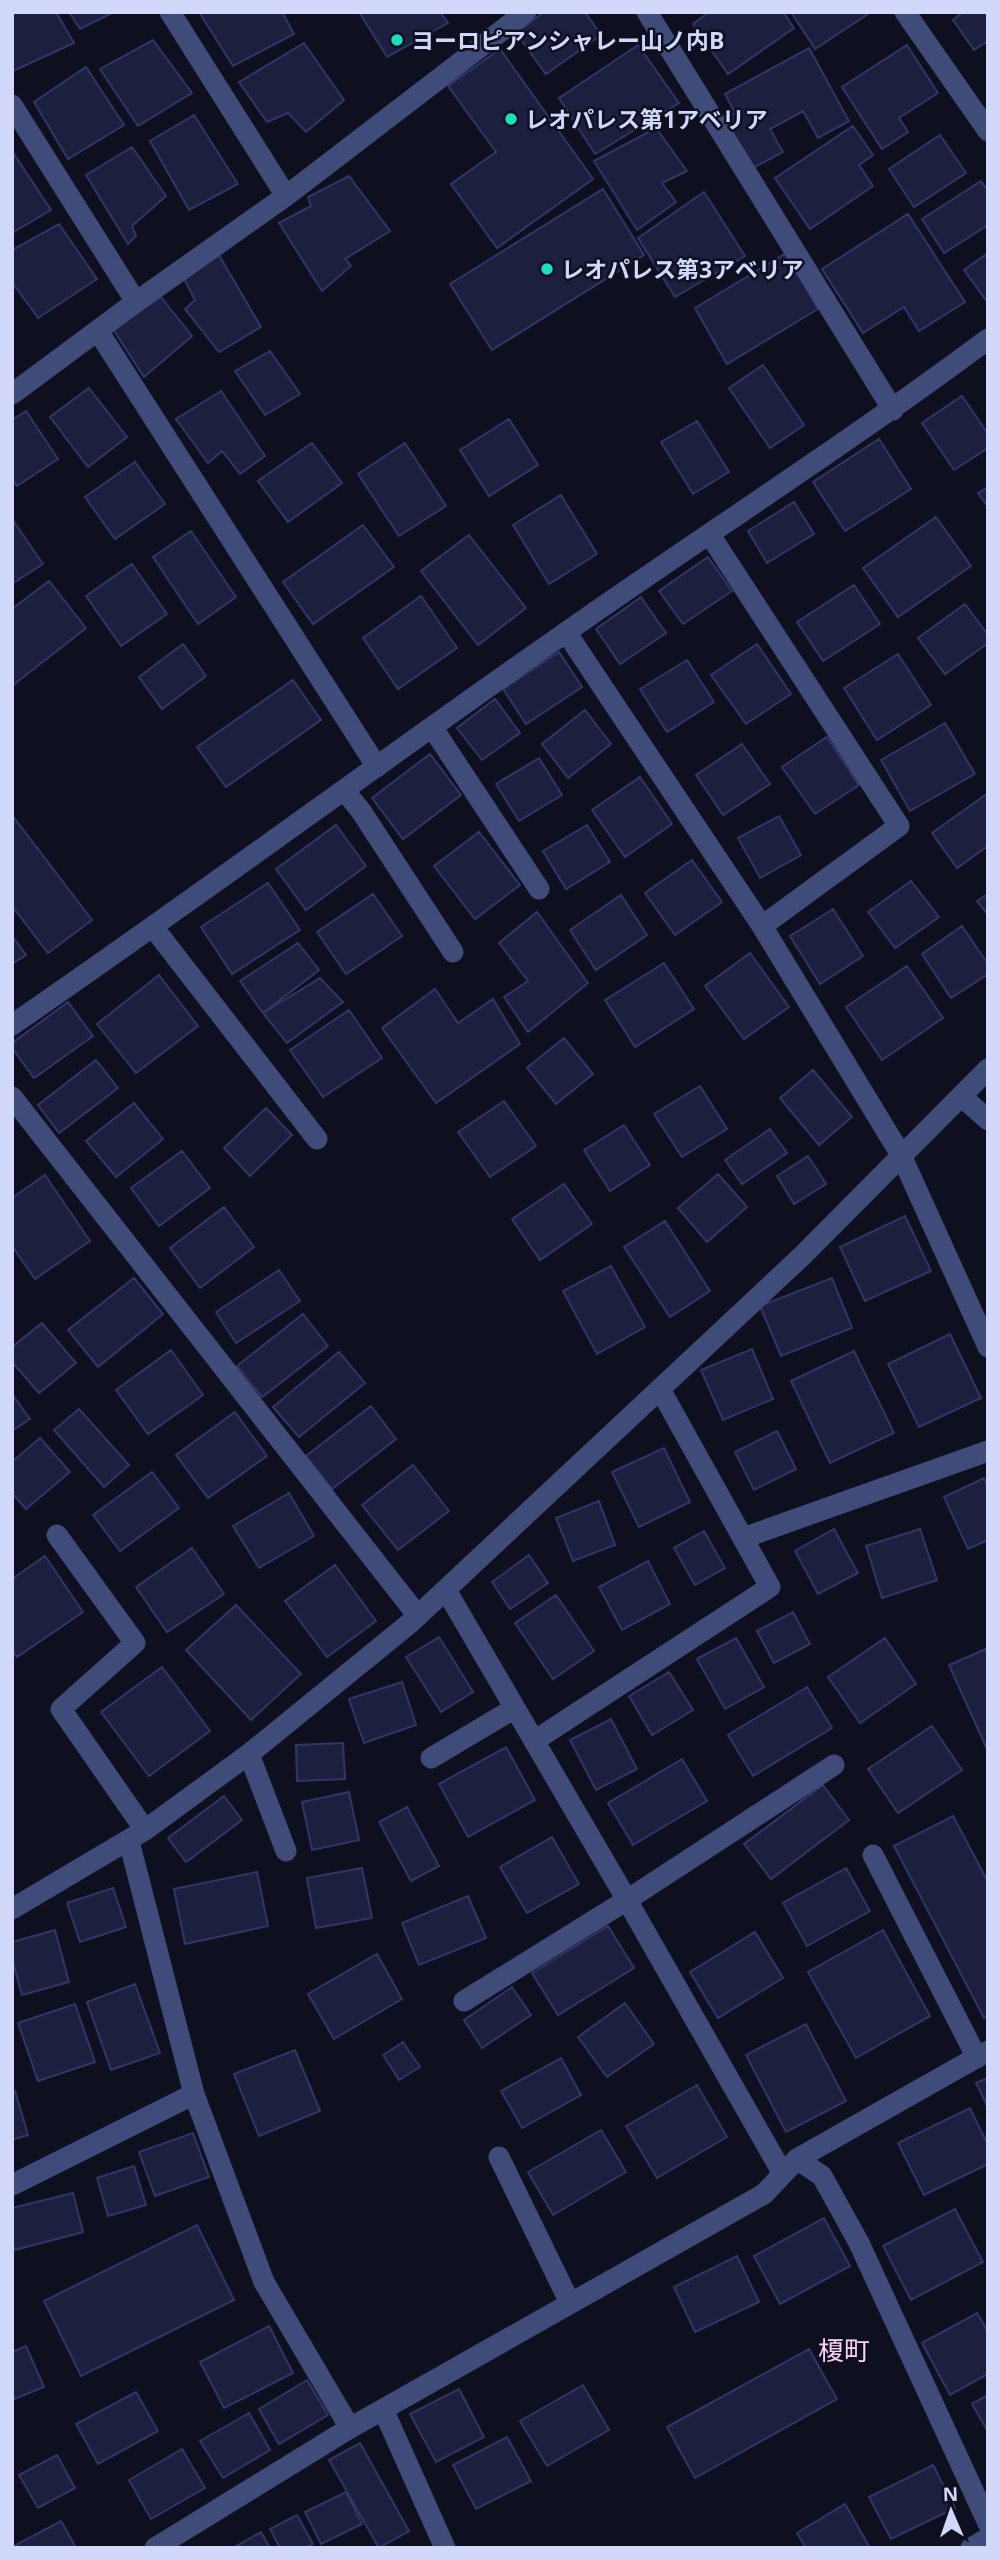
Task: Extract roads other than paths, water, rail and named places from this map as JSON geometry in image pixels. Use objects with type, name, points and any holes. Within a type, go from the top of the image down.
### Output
[{"type":"street","points":[[170,12],[286,196]]},
{"type":"street","points":[[12,394],[286,196],[526,12]]},
{"type":"street","points":[[647,12],[893,410]]},
{"type":"street","points":[[905,12],[988,131]]},
{"type":"street","points":[[12,105],[136,302]]},
{"type":"street","points":[[98,331],[377,768]]},
{"type":"street","points":[[12,1025],[566,632],[893,410],[988,339]]},
{"type":"street","points":[[710,535],[899,826],[762,926]]},
{"type":"street","points":[[566,632],[762,926],[901,1155],[988,1347]]},
{"type":"street","points":[[432,727],[539,889]]},
{"type":"street","points":[[344,790],[362,811],[453,952]]},
{"type":"street","points":[[153,927],[317,1139]]},
{"type":"street","points":[[12,1909],[137,1835],[249,1754],[418,1616],[803,1256],[988,1069]]},
{"type":"street","points":[[961,1096],[988,1120]]},
{"type":"street","points":[[12,1097],[418,1616]]},
{"type":"street","points":[[534,1741],[771,1587],[660,1389]]},
{"type":"street","points":[[743,1538],[988,1451]]},
{"type":"street","points":[[57,1535],[135,1643],[61,1709],[137,1835],[194,2094],[264,2282],[350,2428]]},
{"type":"street","points":[[446,1590],[627,1900],[790,2166],[822,2176],[859,2243],[988,2523]]},
{"type":"street","points":[[431,1758],[515,1708]]},
{"type":"street","points":[[249,1754],[286,1851]]},
{"type":"street","points":[[464,2001],[627,1900],[834,1765]]},
{"type":"street","points":[[155,2548],[350,2428],[764,2194],[790,2166],[982,2054],[873,1855]]},
{"type":"street","points":[[12,2185],[194,2094]]},
{"type":"street","points":[[499,2157],[570,2303]]},
{"type":"street","points":[[383,2409],[445,2548]]},
{"type":"street","points":[[971,2548],[988,2538]]},
{"type":"place","name":"ヨーロピアンシャレー山ノ内B","points":[[397,40]]},
{"type":"place","name":"レオパレス第1アベリア","points":[[511,119]]},
{"type":"place","name":"レオパレス第3アベリア","points":[[547,269]]},
{"type":"district","name":"榎町","points":[[844,2350]]}]
